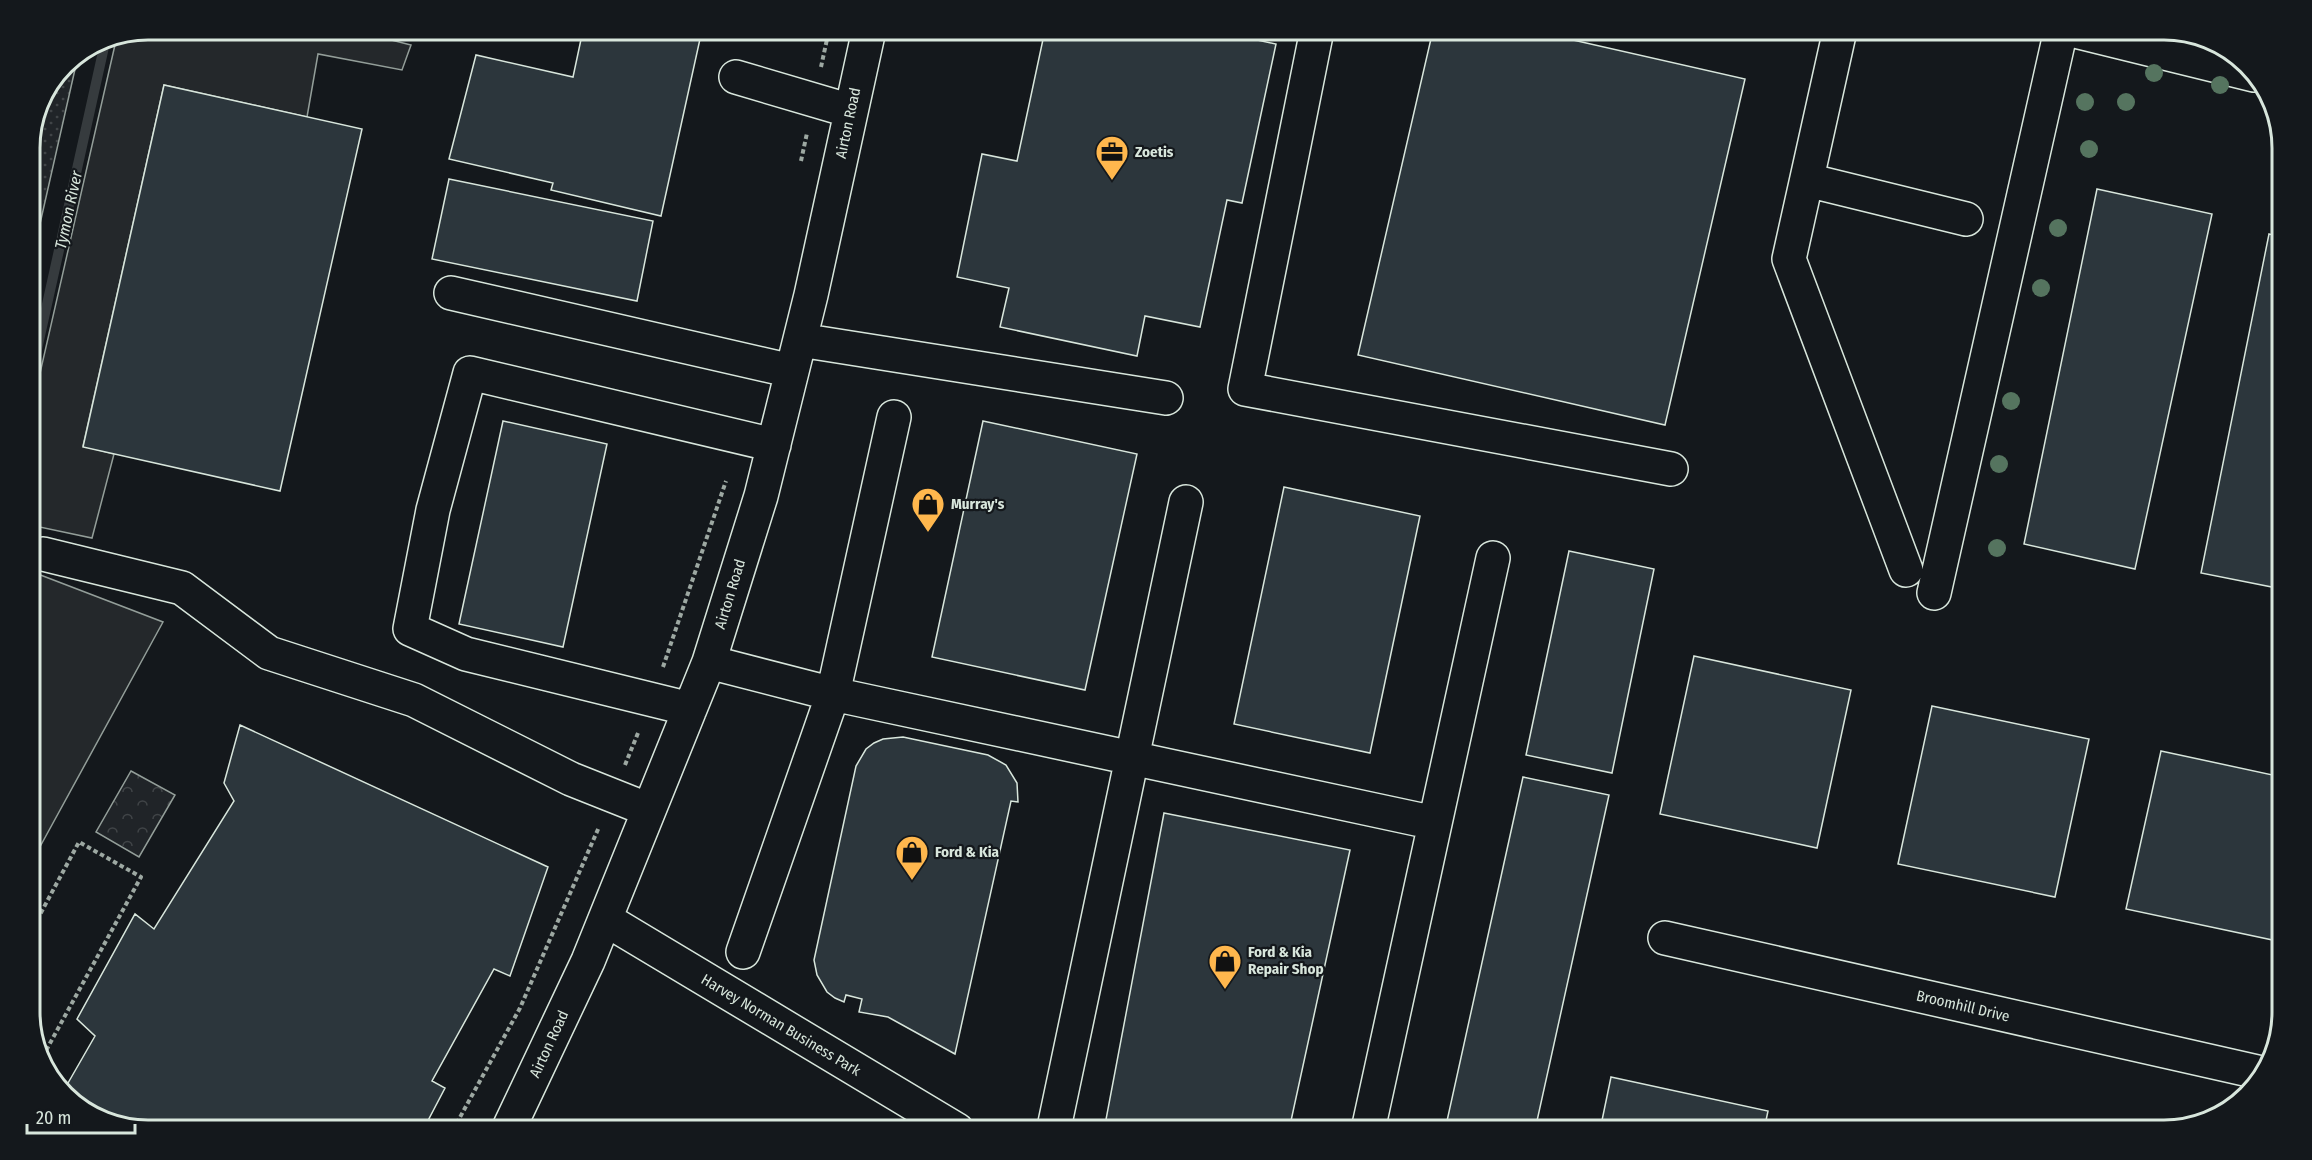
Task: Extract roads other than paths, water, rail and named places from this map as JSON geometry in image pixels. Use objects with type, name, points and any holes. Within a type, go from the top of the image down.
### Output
[{"type":"street","name":"Airton Road","points":[[513,1120],[605,919],[709,662],[761,496],[774,445],[800,340],[867,40]]},
{"type":"street","points":[[1315,40],[1245,389],[1671,469]]},
{"type":"street","points":[[1838,40],[1789,259],[1906,570]]},
{"type":"street","points":[[1934,593],[2072,40]]},
{"type":"street","points":[[2114,40],[2239,71]]},
{"type":"street","points":[[736,78],[851,111]]},
{"type":"street","points":[[1807,180],[1966,219]]},
{"type":"street","points":[[451,293],[792,371]]},
{"type":"street","points":[[800,340],[1166,398]]},
{"type":"street","points":[[690,709],[466,654],[410,629],[433,510],[470,373],[774,445]]},
{"type":"street","points":[[743,952],[833,694],[894,417]]},
{"type":"street","points":[[1056,1120],[1186,502]]},
{"type":"street","points":[[43,554],[182,588],[269,654],[414,700],[571,779],[649,810]]},
{"type":"street","points":[[1370,1120],[1493,558]]},
{"type":"street","points":[[709,662],[833,694],[1436,823]]},
{"type":"street","name":"Harvey Norman Business Park","points":[[605,919],[940,1120]]},
{"type":"street","name":"Broomhill Drive","points":[[1665,938],[2253,1071]]},
{"type":"waterway","name":"Tymon River","points":[[41,331],[103,51]]},
{"type":"place","name":"Zoetis","points":[[1112,181]]},
{"type":"place","name":"Murray's","points":[[928,533]]},
{"type":"place","name":"Ford & Kia","points":[[912,881]]},
{"type":"place","name":"Ford & Kia Repair Shop","points":[[1225,990]]}]
